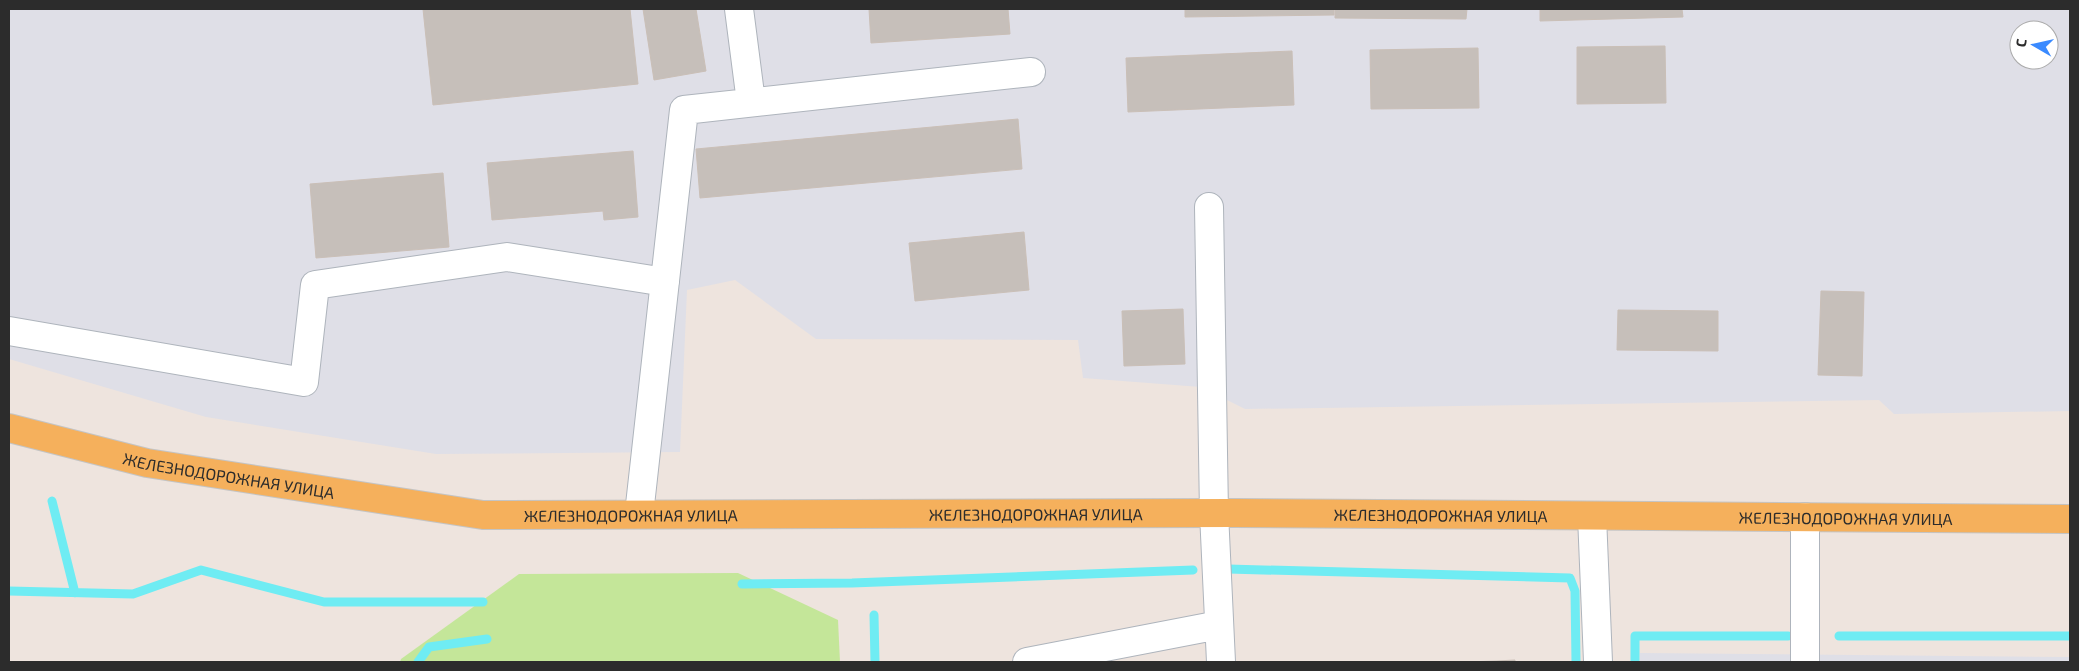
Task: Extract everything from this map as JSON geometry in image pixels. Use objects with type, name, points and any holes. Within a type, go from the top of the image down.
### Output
[{"type":"main road","name":"ЖЕЛЕЗНОДОРОЖНАЯ УЛИЦА","points":[[9,428],[147,463],[483,515],[1214,513],[2070,520]]},
{"type":"street","points":[[739,9],[751,102]]},
{"type":"street","points":[[639,514],[684,110],[1032,72]]},
{"type":"street","points":[[1209,207],[1214,513],[1221,662]]},
{"type":"street","points":[[9,330],[304,382],[315,285],[507,257],[664,282]]},
{"type":"street","points":[[1592,516],[1598,662]]},
{"type":"street","points":[[1804,517],[1805,662]]},
{"type":"street","points":[[1027,662],[1219,626]]},
{"type":"shaded area","points":[[9,9],[2070,9],[2070,411],[1894,414],[1879,400],[1245,409],[1201,387],[1083,378],[1078,340],[816,339],[735,280],[687,290],[680,452],[436,454],[206,417],[9,359]]},
{"type":"shaded area","points":[[1640,653],[2070,657],[2070,662],[1640,662]]},
{"type":"green space","points":[[738,573],[838,620],[840,662],[400,662],[401,659],[519,574]]},
{"type":"building","points":[[423,9],[630,9],[638,84],[433,105]]},
{"type":"building","points":[[643,9],[696,9],[706,71],[654,80]]},
{"type":"building","points":[[869,9],[1008,9],[1010,34],[871,43]]},
{"type":"building","points":[[1185,9],[1334,9],[1334,15],[1185,17]]},
{"type":"building","points":[[1335,9],[1467,9],[1466,19],[1335,18]]},
{"type":"building","points":[[1540,9],[1682,9],[1683,17],[1540,21]]},
{"type":"building","points":[[1665,46],[1666,103],[1577,104],[1577,47]]},
{"type":"building","points":[[1478,48],[1479,108],[1371,109],[1370,50]]},
{"type":"building","points":[[1292,51],[1294,105],[1128,112],[1126,58]]},
{"type":"building","points":[[1018,119],[1022,169],[700,198],[696,149]]},
{"type":"building","points":[[633,151],[638,217],[604,220],[603,211],[492,220],[487,163]]},
{"type":"building","points":[[443,173],[449,247],[316,258],[310,184]]},
{"type":"building","points":[[1024,232],[1029,290],[915,301],[909,243]]},
{"type":"building","points":[[1821,291],[1864,292],[1862,376],[1818,375]]},
{"type":"building","points":[[1183,309],[1185,364],[1124,366],[1122,311]]},
{"type":"building","points":[[1618,310],[1718,311],[1718,351],[1617,350]]},
{"type":"building","points":[[1515,660],[1515,662],[1465,662],[1497,661]]},
{"type":"waterway","points":[[52,501],[75,593]]},
{"type":"waterway","points":[[1228,569],[1570,578],[1575,591],[1576,662]]},
{"type":"waterway","points":[[9,591],[133,594],[201,570],[324,602],[483,602]]},
{"type":"waterway","points":[[742,584],[852,583],[1193,570]]},
{"type":"waterway","points":[[874,615],[875,662]]},
{"type":"waterway","points":[[1635,662],[1635,636],[1788,636]]},
{"type":"waterway","points":[[1839,636],[2070,636]]},
{"type":"waterway","points":[[418,662],[429,647],[487,639]]}]
